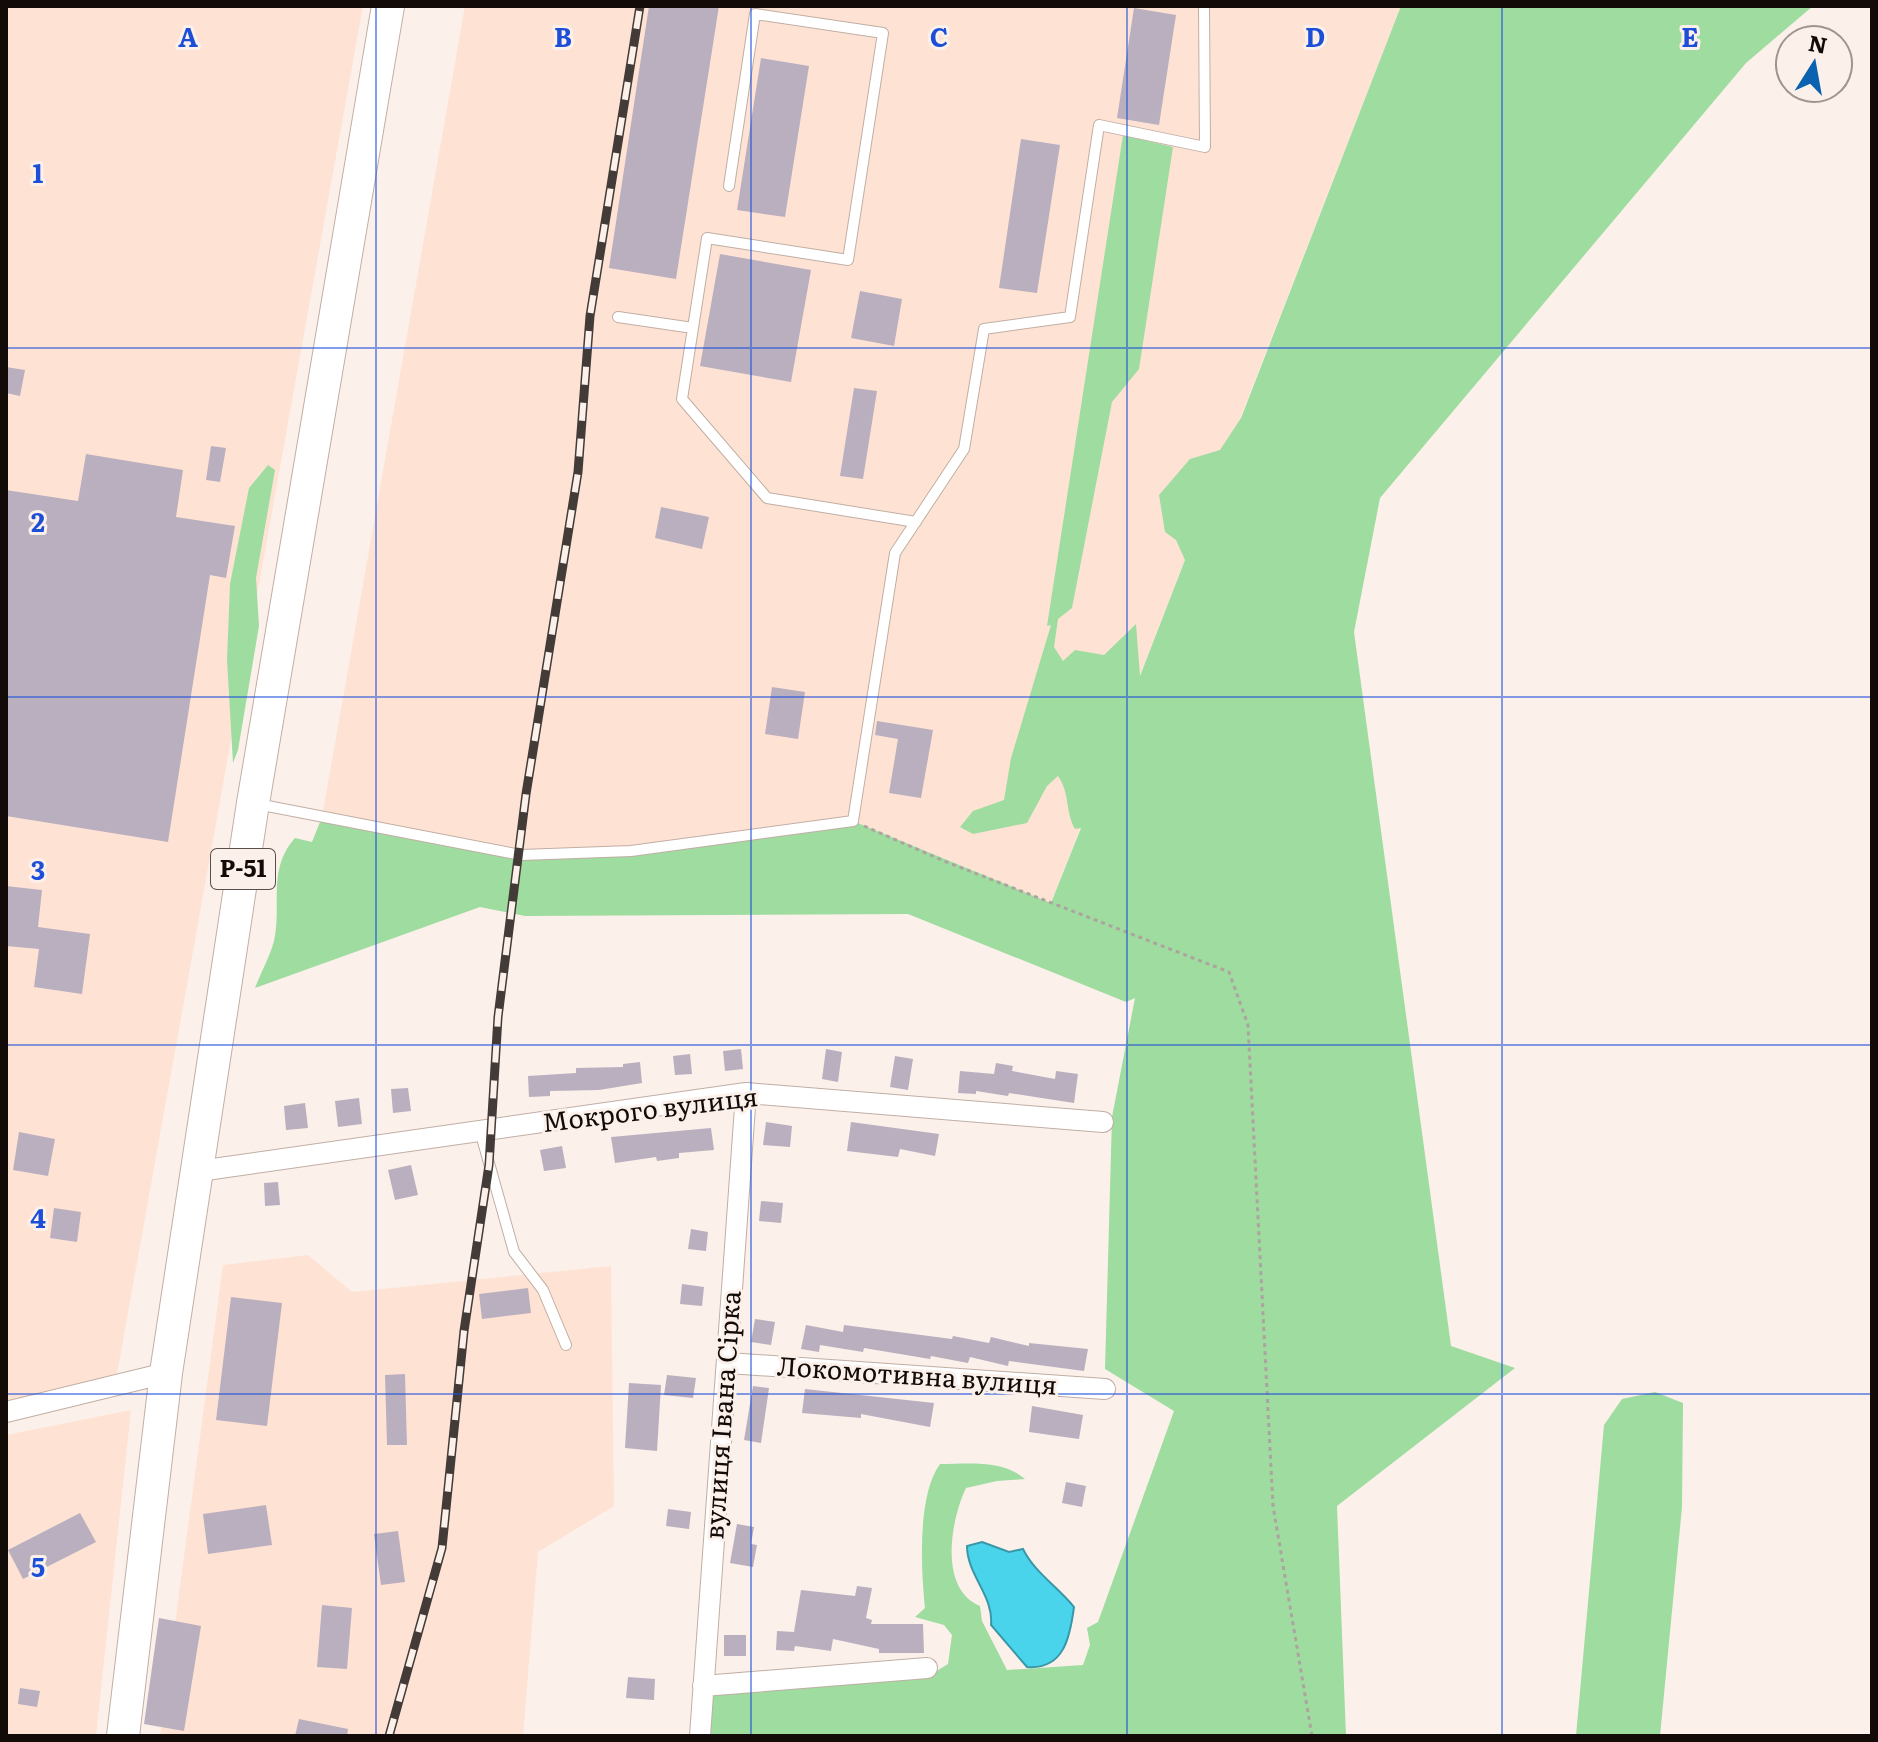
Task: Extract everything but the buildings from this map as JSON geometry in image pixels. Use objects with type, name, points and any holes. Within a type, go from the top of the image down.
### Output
[{"type":"main road","name":"Р-51","points":[[123,1736],[166,1373],[253,803],[388,6]]},
{"type":"street","name":"Мокрого вулиця","points":[[199,1171],[746,1093],[1103,1122]]},
{"type":"street","name":"вулиця Івана Сірка","points":[[700,1736],[746,1093]]},
{"type":"street","name":"Локомотивна вулиця","points":[[728,1363],[1105,1389]]},
{"type":"street","points":[[6,1412],[166,1373]]},
{"type":"street","points":[[703,1686],[927,1668]]},
{"type":"lane","points":[[253,803],[521,855],[631,851],[853,821],[895,553],[964,449],[984,329],[1070,317],[1099,125],[1205,147],[1204,6]]},
{"type":"lane","points":[[729,186],[755,14],[883,33],[848,260],[707,238],[682,399],[767,498],[916,522]]},
{"type":"lane","points":[[618,317],[693,328]]},
{"type":"lane","points":[[480,1131],[514,1252],[543,1290],[566,1345]]},
{"type":"path","points":[[853,821],[944,861],[1229,972],[1248,1025],[1273,1506],[1312,1736]]},
{"type":"shaded area","points":[[6,6],[363,6],[115,1385],[6,1412]]},
{"type":"shaded area","points":[[465,6],[1401,6],[1051,903],[853,821],[631,851],[521,855],[322,817]]},
{"type":"shaded area","points":[[308,1255],[352,1292],[611,1266],[614,1506],[538,1552],[523,1736],[160,1736],[223,1265]]},
{"type":"shaded area","points":[[131,1410],[96,1736],[6,1736],[6,1435]]},
{"type":"green space","points":[[1401,6],[1813,6],[1792,24],[1774,24],[1774,39],[1746,63],[1380,498],[1354,632],[1451,1346],[1515,1368],[1337,1506],[1346,1736],[709,1736],[708,1691],[930,1675],[948,1664],[952,1635],[944,1625],[915,1617],[925,1608],[922,1574],[924,1513],[927,1494],[940,1464],[996,1465],[1025,1479],[966,1488],[953,1536],[953,1570],[958,1585],[967,1597],[980,1606],[982,1621],[1007,1670],[1083,1665],[1090,1645],[1087,1628],[1098,1622],[1174,1411],[1105,1369],[1112,1117],[1135,998],[1126,1002],[908,914],[525,916],[480,907],[255,988],[274,941],[281,862],[295,838],[312,842],[322,817],[521,855],[631,851],[853,821],[1051,903],[1081,828],[1075,829],[1058,776],[1047,786],[1027,823],[973,834],[960,827],[973,811],[1004,800],[1011,758],[1051,625],[1047,626],[1123,135],[1173,147],[1139,369],[1112,402],[1072,608],[1058,619],[1054,647],[1063,661],[1075,650],[1104,655],[1136,624],[1140,676],[1185,560],[1176,540],[1165,532],[1159,495],[1190,459],[1220,450],[1241,418]]},
{"type":"green space","points":[[268,465],[275,470],[256,578],[259,626],[238,750],[233,763],[227,660],[230,584],[249,488]]},
{"type":"green space","points":[[1655,1392],[1683,1403],[1682,1507],[1660,1736],[1576,1736],[1604,1425],[1622,1399]]},
{"type":"water","points":[[982,1542],[1009,1552],[1023,1549],[1033,1565],[1074,1607],[1063,1649],[1049,1663],[1027,1667],[991,1625],[989,1604],[968,1557],[967,1546]]},
{"type":"railway","points":[[389,1736],[442,1548],[464,1331],[489,1165],[498,1017],[526,794],[578,472],[590,316],[640,6]]}]
